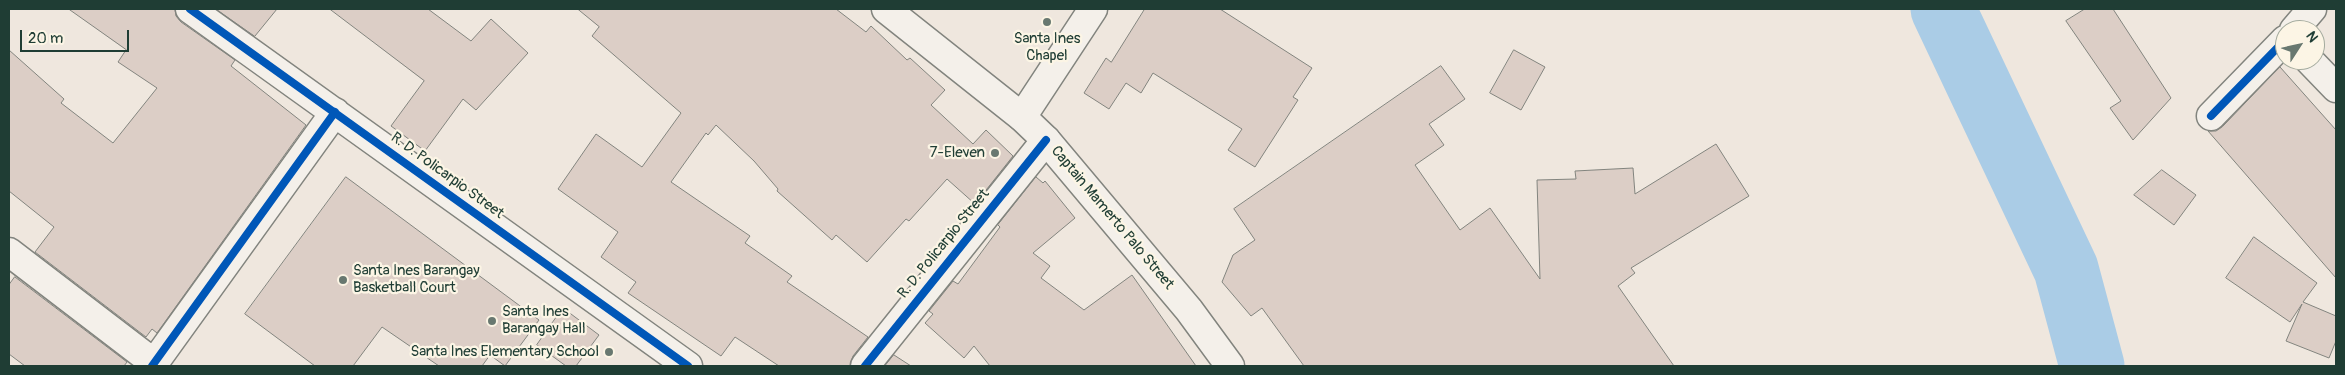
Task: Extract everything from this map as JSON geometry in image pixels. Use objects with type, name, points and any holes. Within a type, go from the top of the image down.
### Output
[{"type":"street","name":"R. D. Policarpio Street","points":[[190,9],[688,366]]},
{"type":"street","name":"Captain Mamerto Palo Street","points":[[886,9],[1022,117],[1046,140],[1189,310],[1230,366]]},
{"type":"street","points":[[1022,117],[1093,9]]},
{"type":"street","points":[[2303,20],[2312,9]]},
{"type":"street","points":[[2211,116],[2275,50]]},
{"type":"street","points":[[2319,70],[2336,88]]},
{"type":"street","points":[[9,252],[153,365],[335,112]]},
{"type":"street","name":"R. D. Policarpio Street","points":[[864,366],[1046,140]]},
{"type":"building","points":[[69,9],[175,9],[176,16],[181,22],[235,60],[231,66],[306,125],[157,333],[152,329],[146,337],[35,252],[54,227],[9,191],[9,50],[64,99],[61,103],[113,143],[157,88],[118,62],[126,50]]},
{"type":"building","points":[[216,9],[277,9],[255,36]]},
{"type":"building","points":[[330,9],[428,9],[471,41],[491,19],[528,53],[476,110],[463,99],[425,151],[391,126],[424,81]]},
{"type":"building","points":[[578,9],[836,9],[866,32],[871,26],[907,60],[910,58],[945,90],[931,105],[973,144],[986,130],[1013,156],[975,204],[947,179],[909,221],[906,219],[867,262],[836,235],[832,240],[777,191],[778,189],[754,161],[716,125],[708,135],[706,133],[671,182],[750,236],[745,243],[792,276],[787,282],[868,337],[853,356],[850,366],[779,366],[735,337],[721,356],[628,293],[636,282],[601,257],[618,232],[558,189],[596,134],[642,167],[681,113],[592,36],[599,27]]},
{"type":"building","points":[[1145,9],[1220,9],[1312,68],[1293,97],[1298,100],[1255,167],[1228,150],[1242,129],[1153,73],[1141,93],[1126,83],[1109,109],[1084,93],[1106,58],[1111,62]]},
{"type":"building","points":[[2085,9],[2113,9],[2171,98],[2133,140],[2110,108],[2121,101],[2066,21]]},
{"type":"building","points":[[1514,50],[1545,67],[1521,110],[1490,93]]},
{"type":"building","points":[[1441,66],[1465,99],[1429,124],[1444,145],[1415,165],[1460,230],[1490,208],[1540,279],[1537,180],[1576,179],[1575,171],[1633,168],[1635,194],[1716,144],[1749,196],[1631,268],[1635,273],[1618,286],[1674,366],[1304,366],[1262,308],[1251,316],[1222,282],[1233,255],[1255,240],[1234,209]]},
{"type":"building","points":[[2277,70],[2283,70],[2336,130],[2336,278],[2208,131],[2216,131]]},
{"type":"building","points":[[2162,170],[2196,195],[2174,225],[2134,195]]},
{"type":"building","name":"Santa Ines Barangay Basketball Court","points":[[346,177],[539,320],[505,366],[490,355],[482,366],[439,366],[382,327],[353,366],[315,366],[245,314]]},
{"type":"building","points":[[1036,177],[1043,183],[1045,181],[1075,218],[1033,253],[1050,266],[1041,278],[1084,310],[1132,275],[1196,366],[990,366],[974,346],[964,358],[925,323],[933,314],[929,311],[953,281],[958,284],[1000,227],[998,225]]},
{"type":"building","points":[[2254,237],[2317,283],[2303,302],[2336,316],[2336,341],[2329,358],[2286,341],[2302,304],[2290,322],[2226,278]]},
{"type":"building","points":[[15,277],[127,362],[124,366],[25,366],[9,354],[9,285]]},
{"type":"building","points":[[563,308],[599,335],[576,366],[566,366],[537,345]]},
{"type":"building","points":[[894,355],[911,366],[885,366]]},
{"type":"waterway","points":[[1943,9],[2066,269],[2092,366]]},
{"type":"cycle path","points":[[190,9],[688,366]]},
{"type":"cycle path","points":[[2211,116],[2275,50]]},
{"type":"cycle path","points":[[152,366],[335,112]]},
{"type":"cycle path","points":[[865,366],[1046,140]]},
{"type":"place","name":"Santa Ines Chapel","points":[[1047,22]]},
{"type":"place","name":"7-Eleven","points":[[995,153]]},
{"type":"place","name":"Santa Ines Barangay Basketball Court","points":[[343,280]]},
{"type":"place","name":"Santa Ines Barangay Hall","points":[[492,321]]},
{"type":"place","name":"Santa Ines Elementary School","points":[[609,352]]}]
